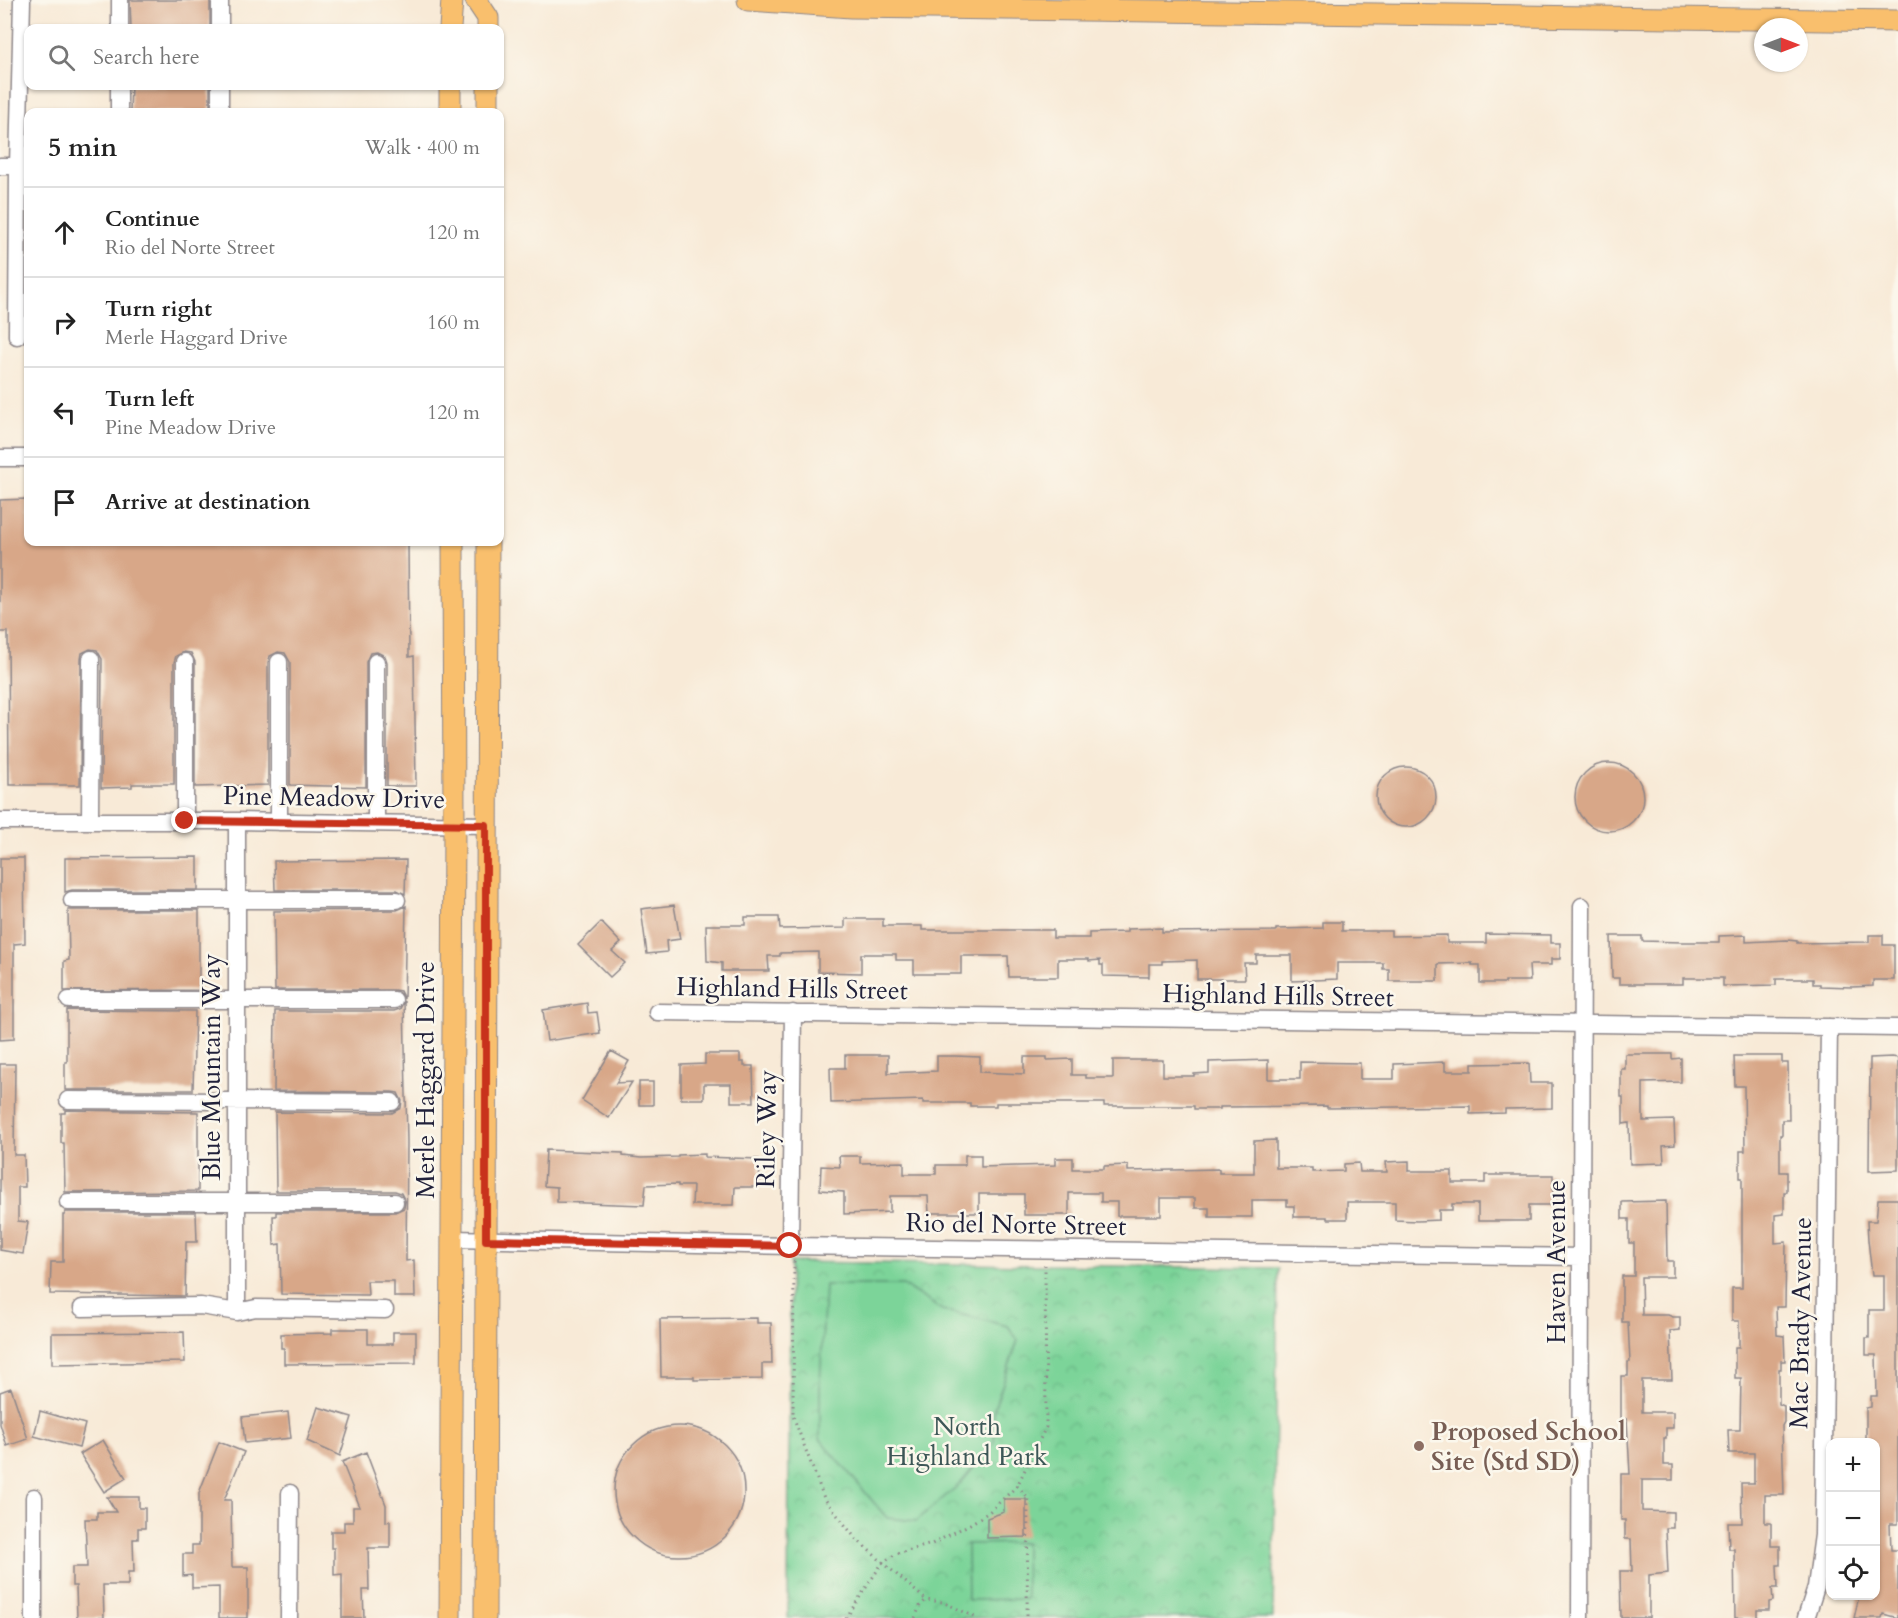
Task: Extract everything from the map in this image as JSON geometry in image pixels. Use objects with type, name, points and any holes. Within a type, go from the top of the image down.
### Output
[{"type":"main road","points":[[450,24],[452,0]]},
{"type":"main road","points":[[476,0],[488,18],[488,24]]},
{"type":"main road","points":[[748,0],[851,7],[1898,21]]},
{"type":"main road","points":[[450,90],[450,108]]},
{"type":"main road","points":[[488,90],[488,108]]},
{"type":"main road","name":"Merle Haggard Drive","points":[[450,1618],[453,546]]},
{"type":"main road","points":[[485,1618],[488,546]]},
{"type":"street","points":[[17,336],[23,166],[22,0]]},
{"type":"street","points":[[120,0],[120,24]]},
{"type":"street","points":[[220,0],[220,24]]},
{"type":"street","points":[[119,90],[119,108]]},
{"type":"street","points":[[220,90],[220,108]]},
{"type":"street","points":[[0,166],[23,166]]},
{"type":"street","points":[[0,458],[24,458]]},
{"type":"street","points":[[90,659],[90,821]]},
{"type":"street","points":[[185,662],[185,821]]},
{"type":"street","points":[[376,662],[376,823]]},
{"type":"street","points":[[279,663],[279,822]]},
{"type":"street","name":"Pine Meadow Drive","points":[[0,821],[237,821],[486,825]]},
{"type":"street","name":"Blue Mountain Way","points":[[237,821],[237,1312]]},
{"type":"street","points":[[72,900],[397,900]]},
{"type":"street","name":"Haven Avenue","points":[[1580,1618],[1582,906]]},
{"type":"street","points":[[69,1000],[394,1000]]},
{"type":"street","name":"Highland Hills Street","points":[[657,1012],[1898,1028]]},
{"type":"street","name":"Riley Way","points":[[792,1253],[793,1013]]},
{"type":"street","name":"Mac Brady Avenue","points":[[1806,1618],[1816,1587],[1822,1535],[1829,1027]]},
{"type":"street","points":[[68,1100],[392,1102]]},
{"type":"street","points":[[68,1202],[395,1202]]},
{"type":"street","name":"Rio del Norte Street","points":[[451,1239],[792,1253],[1581,1257]]},
{"type":"street","points":[[82,1308],[201,1306],[237,1312],[256,1308],[385,1310]]},
{"type":"street","points":[[289,1618],[290,1493]]},
{"type":"street","points":[[34,1497],[34,1618]]},
{"type":"path","points":[[792,1253],[793,1416],[824,1498],[856,1539],[926,1600],[943,1602],[977,1618]]},
{"type":"path","points":[[846,1618],[883,1562],[896,1554],[932,1544],[970,1524],[989,1512],[1017,1486],[1046,1427],[1045,1260]]},
{"type":"path","points":[[1017,1486],[1028,1497],[1028,1618]]},
{"type":"path","points":[[915,1618],[920,1606],[926,1600]]},
{"type":"green space","name":"North Highland Park","points":[[790,1262],[1278,1268],[1273,1618],[788,1618]]},
{"type":"green space","points":[[825,1285],[903,1285],[942,1310],[1008,1326],[1018,1340],[994,1409],[994,1443],[961,1483],[916,1521],[887,1518],[820,1439]]},
{"type":"green space","points":[[1025,1543],[1026,1599],[968,1600],[967,1544]]},
{"type":"building","points":[[130,0],[210,0],[210,24],[131,24]]},
{"type":"building","points":[[131,90],[210,90],[210,108],[130,108]]},
{"type":"building","points":[[24,499],[24,546],[408,546],[409,657],[414,656],[416,786],[387,786],[387,662],[385,656],[377,652],[370,653],[366,662],[366,787],[290,785],[290,662],[285,653],[278,652],[270,656],[268,662],[268,785],[195,787],[195,662],[191,653],[184,652],[176,656],[174,662],[174,784],[132,784],[132,787],[101,788],[102,659],[97,650],[90,649],[82,653],[81,659],[80,785],[9,785],[8,632],[0,632],[0,500]]},
{"type":"building","points":[[1609,763],[1622,766],[1633,773],[1640,784],[1643,797],[1640,810],[1633,821],[1622,828],[1609,831],[1596,828],[1585,821],[1578,810],[1575,797],[1578,784],[1585,773],[1596,766]]},
{"type":"building","points":[[1406,767],[1427,776],[1436,797],[1427,818],[1406,827],[1385,818],[1376,797],[1385,776]]},
{"type":"building","points":[[198,857],[198,890],[72,890],[65,892],[65,858]]},
{"type":"building","points":[[0,858],[24,858],[25,943],[14,944],[14,1039],[0,1040]]},
{"type":"building","points":[[406,860],[405,894],[397,890],[275,890],[274,861]]},
{"type":"building","points":[[674,905],[680,939],[666,941],[667,952],[647,954],[641,909]]},
{"type":"building","points":[[406,906],[404,999],[400,991],[394,990],[275,990],[274,911],[397,910]]},
{"type":"building","points":[[68,910],[199,910],[199,990],[64,991],[64,961],[69,960]]},
{"type":"building","points":[[745,917],[779,917],[780,929],[845,928],[845,919],[883,919],[883,926],[922,926],[922,930],[1053,930],[1053,938],[1089,938],[1089,933],[1127,932],[1127,929],[1162,928],[1162,932],[1276,931],[1276,929],[1323,928],[1323,922],[1342,922],[1342,931],[1391,931],[1391,936],[1447,935],[1447,943],[1486,943],[1486,934],[1551,935],[1551,943],[1560,943],[1560,959],[1551,959],[1551,965],[1529,965],[1530,981],[1505,981],[1505,983],[1480,983],[1480,965],[1472,965],[1472,963],[1438,964],[1438,981],[1389,981],[1389,969],[1383,969],[1383,963],[1337,963],[1337,979],[1292,981],[1292,955],[1256,955],[1256,963],[1244,963],[1245,979],[1197,979],[1197,960],[1162,961],[1162,964],[1149,964],[1149,977],[1103,976],[1103,965],[1100,965],[1100,960],[1089,961],[1089,959],[1058,959],[1058,977],[1009,977],[1008,956],[961,956],[961,974],[914,974],[914,960],[896,960],[896,954],[861,954],[861,973],[818,972],[818,952],[780,953],[780,956],[768,956],[769,971],[722,971],[722,963],[707,961],[706,925],[745,925]]},
{"type":"building","points":[[601,922],[621,943],[612,951],[625,963],[610,977],[578,945]]},
{"type":"building","points":[[1746,935],[1746,942],[1787,940],[1797,941],[1797,943],[1869,942],[1869,935],[1883,935],[1883,945],[1894,945],[1894,980],[1873,980],[1873,986],[1852,987],[1820,986],[1820,984],[1813,984],[1813,979],[1776,979],[1776,985],[1723,986],[1723,978],[1683,978],[1683,984],[1619,984],[1619,978],[1612,978],[1611,936],[1642,936],[1642,941],[1719,942],[1719,936]]},
{"type":"building","points":[[404,1001],[407,1142],[406,1261],[414,1260],[415,1297],[394,1297],[394,1281],[367,1281],[368,1295],[281,1294],[280,1244],[274,1245],[273,1216],[276,1216],[276,1212],[395,1212],[404,1208],[405,1201],[401,1193],[395,1191],[276,1191],[275,1112],[392,1113],[401,1108],[402,1101],[398,1093],[392,1092],[274,1091],[275,1011],[394,1011],[400,1009]]},
{"type":"building","points":[[587,1003],[588,1013],[597,1012],[600,1033],[547,1041],[543,1010]]},
{"type":"building","points":[[67,1010],[195,1011],[193,1090],[65,1090]]},
{"type":"building","points":[[611,1051],[629,1061],[616,1083],[632,1082],[609,1118],[582,1100]]},
{"type":"building","points":[[705,1054],[740,1054],[740,1062],[744,1062],[744,1066],[753,1066],[754,1102],[731,1102],[731,1084],[704,1084],[704,1099],[681,1099],[681,1065],[705,1064]]},
{"type":"building","points":[[1625,1054],[1672,1054],[1672,1059],[1681,1058],[1681,1082],[1643,1083],[1643,1121],[1674,1120],[1675,1145],[1663,1146],[1664,1163],[1630,1164],[1629,1123],[1623,1124],[1623,1097],[1621,1097],[1621,1069],[1625,1069]]},
{"type":"building","points":[[845,1055],[888,1055],[888,1073],[937,1071],[937,1056],[980,1057],[980,1072],[1024,1074],[1024,1057],[1047,1057],[1047,1060],[1072,1059],[1072,1075],[1086,1075],[1086,1078],[1113,1078],[1113,1060],[1163,1060],[1163,1076],[1194,1076],[1194,1074],[1209,1073],[1209,1062],[1268,1060],[1268,1079],[1300,1079],[1300,1062],[1360,1063],[1360,1079],[1394,1079],[1394,1064],[1445,1062],[1445,1071],[1472,1071],[1472,1064],[1529,1063],[1530,1083],[1552,1083],[1552,1108],[1505,1109],[1505,1113],[1470,1114],[1470,1106],[1194,1109],[1194,1106],[1104,1106],[1104,1103],[996,1103],[996,1106],[970,1106],[970,1103],[923,1103],[923,1100],[831,1103],[830,1068],[845,1068]]},
{"type":"building","points":[[1734,1056],[1782,1056],[1782,1063],[1788,1063],[1789,1120],[1782,1120],[1782,1135],[1780,1135],[1780,1172],[1787,1172],[1787,1192],[1784,1192],[1784,1214],[1775,1215],[1775,1243],[1786,1242],[1785,1307],[1776,1307],[1777,1335],[1784,1336],[1785,1361],[1781,1361],[1781,1369],[1779,1369],[1779,1404],[1784,1406],[1782,1426],[1784,1495],[1765,1495],[1765,1523],[1771,1523],[1771,1546],[1780,1546],[1780,1565],[1777,1565],[1778,1588],[1772,1588],[1773,1601],[1769,1602],[1769,1610],[1757,1610],[1757,1618],[1735,1618],[1734,1549],[1729,1549],[1728,1523],[1742,1523],[1741,1483],[1754,1483],[1754,1453],[1729,1453],[1728,1430],[1740,1430],[1741,1378],[1735,1378],[1735,1347],[1739,1347],[1739,1321],[1732,1321],[1732,1288],[1742,1288],[1740,1151],[1745,1151],[1744,1086],[1735,1086]]},
{"type":"building","points":[[1870,1058],[1898,1058],[1898,1170],[1869,1171]]},
{"type":"building","points":[[0,1064],[15,1064],[14,1155],[24,1155],[25,1187],[18,1187],[18,1221],[28,1222],[23,1254],[0,1250]]},
{"type":"building","points":[[639,1082],[653,1082],[653,1105],[639,1105]]},
{"type":"building","points":[[65,1110],[198,1112],[198,1191],[65,1192],[61,1113],[65,1113]]},
{"type":"building","points":[[1276,1140],[1276,1168],[1312,1168],[1312,1172],[1344,1171],[1344,1164],[1359,1163],[1360,1172],[1387,1172],[1386,1162],[1409,1161],[1409,1171],[1452,1171],[1452,1183],[1485,1183],[1485,1175],[1553,1175],[1553,1205],[1529,1205],[1529,1221],[1478,1221],[1478,1204],[1452,1204],[1452,1210],[1439,1210],[1439,1220],[1417,1221],[1395,1220],[1395,1202],[1347,1202],[1347,1219],[1327,1219],[1327,1217],[1294,1217],[1294,1206],[1287,1206],[1287,1200],[1252,1200],[1252,1217],[1209,1217],[1209,1208],[1195,1208],[1195,1198],[1161,1198],[1161,1216],[1117,1216],[1117,1202],[1101,1202],[1101,1193],[1069,1193],[1069,1215],[1024,1215],[1024,1194],[979,1194],[979,1213],[929,1213],[928,1196],[890,1196],[890,1212],[844,1214],[844,1192],[820,1190],[821,1166],[840,1167],[839,1156],[860,1156],[860,1163],[904,1162],[904,1174],[936,1174],[936,1165],[965,1165],[965,1155],[981,1155],[981,1167],[1055,1165],[1055,1158],[1073,1158],[1073,1169],[1104,1169],[1104,1166],[1128,1165],[1128,1171],[1219,1169],[1219,1173],[1254,1173],[1254,1141]]},
{"type":"building","points":[[546,1150],[623,1153],[623,1156],[641,1158],[705,1154],[705,1157],[759,1159],[760,1187],[735,1187],[734,1205],[692,1205],[693,1186],[678,1186],[678,1184],[646,1185],[644,1205],[557,1202],[557,1187],[544,1186]]},
{"type":"building","points":[[1878,1199],[1898,1199],[1898,1524],[1890,1524],[1891,1550],[1898,1550],[1898,1618],[1883,1614],[1882,1618],[1854,1618],[1858,1600],[1880,1600],[1880,1438],[1866,1438],[1866,1408],[1871,1407],[1871,1396],[1877,1396],[1876,1355],[1866,1355],[1866,1338],[1869,1338],[1869,1310],[1884,1310],[1884,1275],[1872,1275],[1868,1240],[1867,1221],[1876,1221]]},
{"type":"building","points":[[1666,1201],[1667,1261],[1673,1261],[1673,1277],[1641,1277],[1642,1315],[1680,1317],[1680,1330],[1670,1331],[1672,1380],[1642,1380],[1642,1412],[1673,1412],[1673,1428],[1666,1428],[1666,1438],[1664,1438],[1664,1465],[1673,1465],[1673,1480],[1642,1480],[1642,1511],[1673,1512],[1673,1528],[1666,1528],[1668,1573],[1649,1575],[1649,1618],[1621,1618],[1620,1571],[1632,1571],[1631,1539],[1625,1539],[1625,1520],[1621,1520],[1621,1474],[1630,1474],[1627,1419],[1621,1419],[1621,1376],[1628,1376],[1628,1362],[1630,1362],[1628,1322],[1622,1322],[1622,1276],[1634,1276],[1634,1243],[1629,1243],[1629,1219],[1622,1219],[1622,1202]]},
{"type":"building","points":[[65,1212],[196,1212],[197,1242],[186,1242],[185,1296],[50,1294],[51,1262],[63,1262],[63,1215]]},
{"type":"building","points":[[757,1318],[757,1323],[771,1323],[772,1364],[762,1364],[762,1379],[694,1380],[694,1377],[661,1377],[660,1319]]},
{"type":"building","points":[[332,1329],[368,1329],[368,1344],[393,1344],[393,1332],[416,1332],[416,1363],[284,1364],[281,1334],[332,1333]]},
{"type":"building","points":[[184,1332],[185,1362],[52,1364],[52,1333]]},
{"type":"building","points":[[11,1388],[28,1439],[7,1446],[0,1424],[0,1392]]},
{"type":"building","points":[[318,1407],[352,1417],[340,1456],[307,1441]]},
{"type":"building","points":[[40,1411],[85,1424],[79,1448],[34,1436]]},
{"type":"building","points":[[288,1412],[291,1438],[245,1443],[242,1417]]},
{"type":"building","points":[[679,1426],[704,1431],[725,1445],[739,1466],[744,1491],[739,1516],[725,1537],[704,1551],[679,1556],[654,1551],[633,1537],[619,1516],[614,1491],[619,1466],[633,1445],[654,1431]]},
{"type":"building","points":[[103,1440],[126,1478],[104,1492],[80,1454]]},
{"type":"building","points":[[219,1442],[244,1452],[224,1500],[231,1500],[232,1567],[248,1567],[248,1618],[219,1618],[219,1587],[192,1588],[192,1575],[183,1576],[183,1554],[192,1554],[192,1545],[199,1545],[199,1493]]},
{"type":"building","points":[[366,1452],[386,1505],[386,1522],[390,1521],[390,1548],[368,1548],[369,1590],[363,1590],[364,1618],[342,1618],[342,1574],[334,1575],[334,1548],[331,1548],[331,1531],[344,1531],[344,1522],[353,1522],[353,1507],[360,1507],[342,1462]]},
{"type":"building","points":[[107,1497],[139,1497],[139,1508],[145,1508],[145,1528],[138,1528],[138,1539],[133,1539],[134,1572],[128,1572],[128,1585],[103,1585],[104,1618],[77,1618],[76,1586],[72,1586],[72,1567],[87,1567],[85,1519],[97,1519],[97,1512],[116,1512]]},
{"type":"building","points":[[1004,1499],[1026,1499],[1026,1537],[987,1538],[987,1518],[1004,1512]]},
{"type":"place","name":"Proposed School Site (Std SD)","points":[[1419,1446]]},
{"type":"route","points":[[185,821],[486,825],[486,1240],[790,1246]]}]
